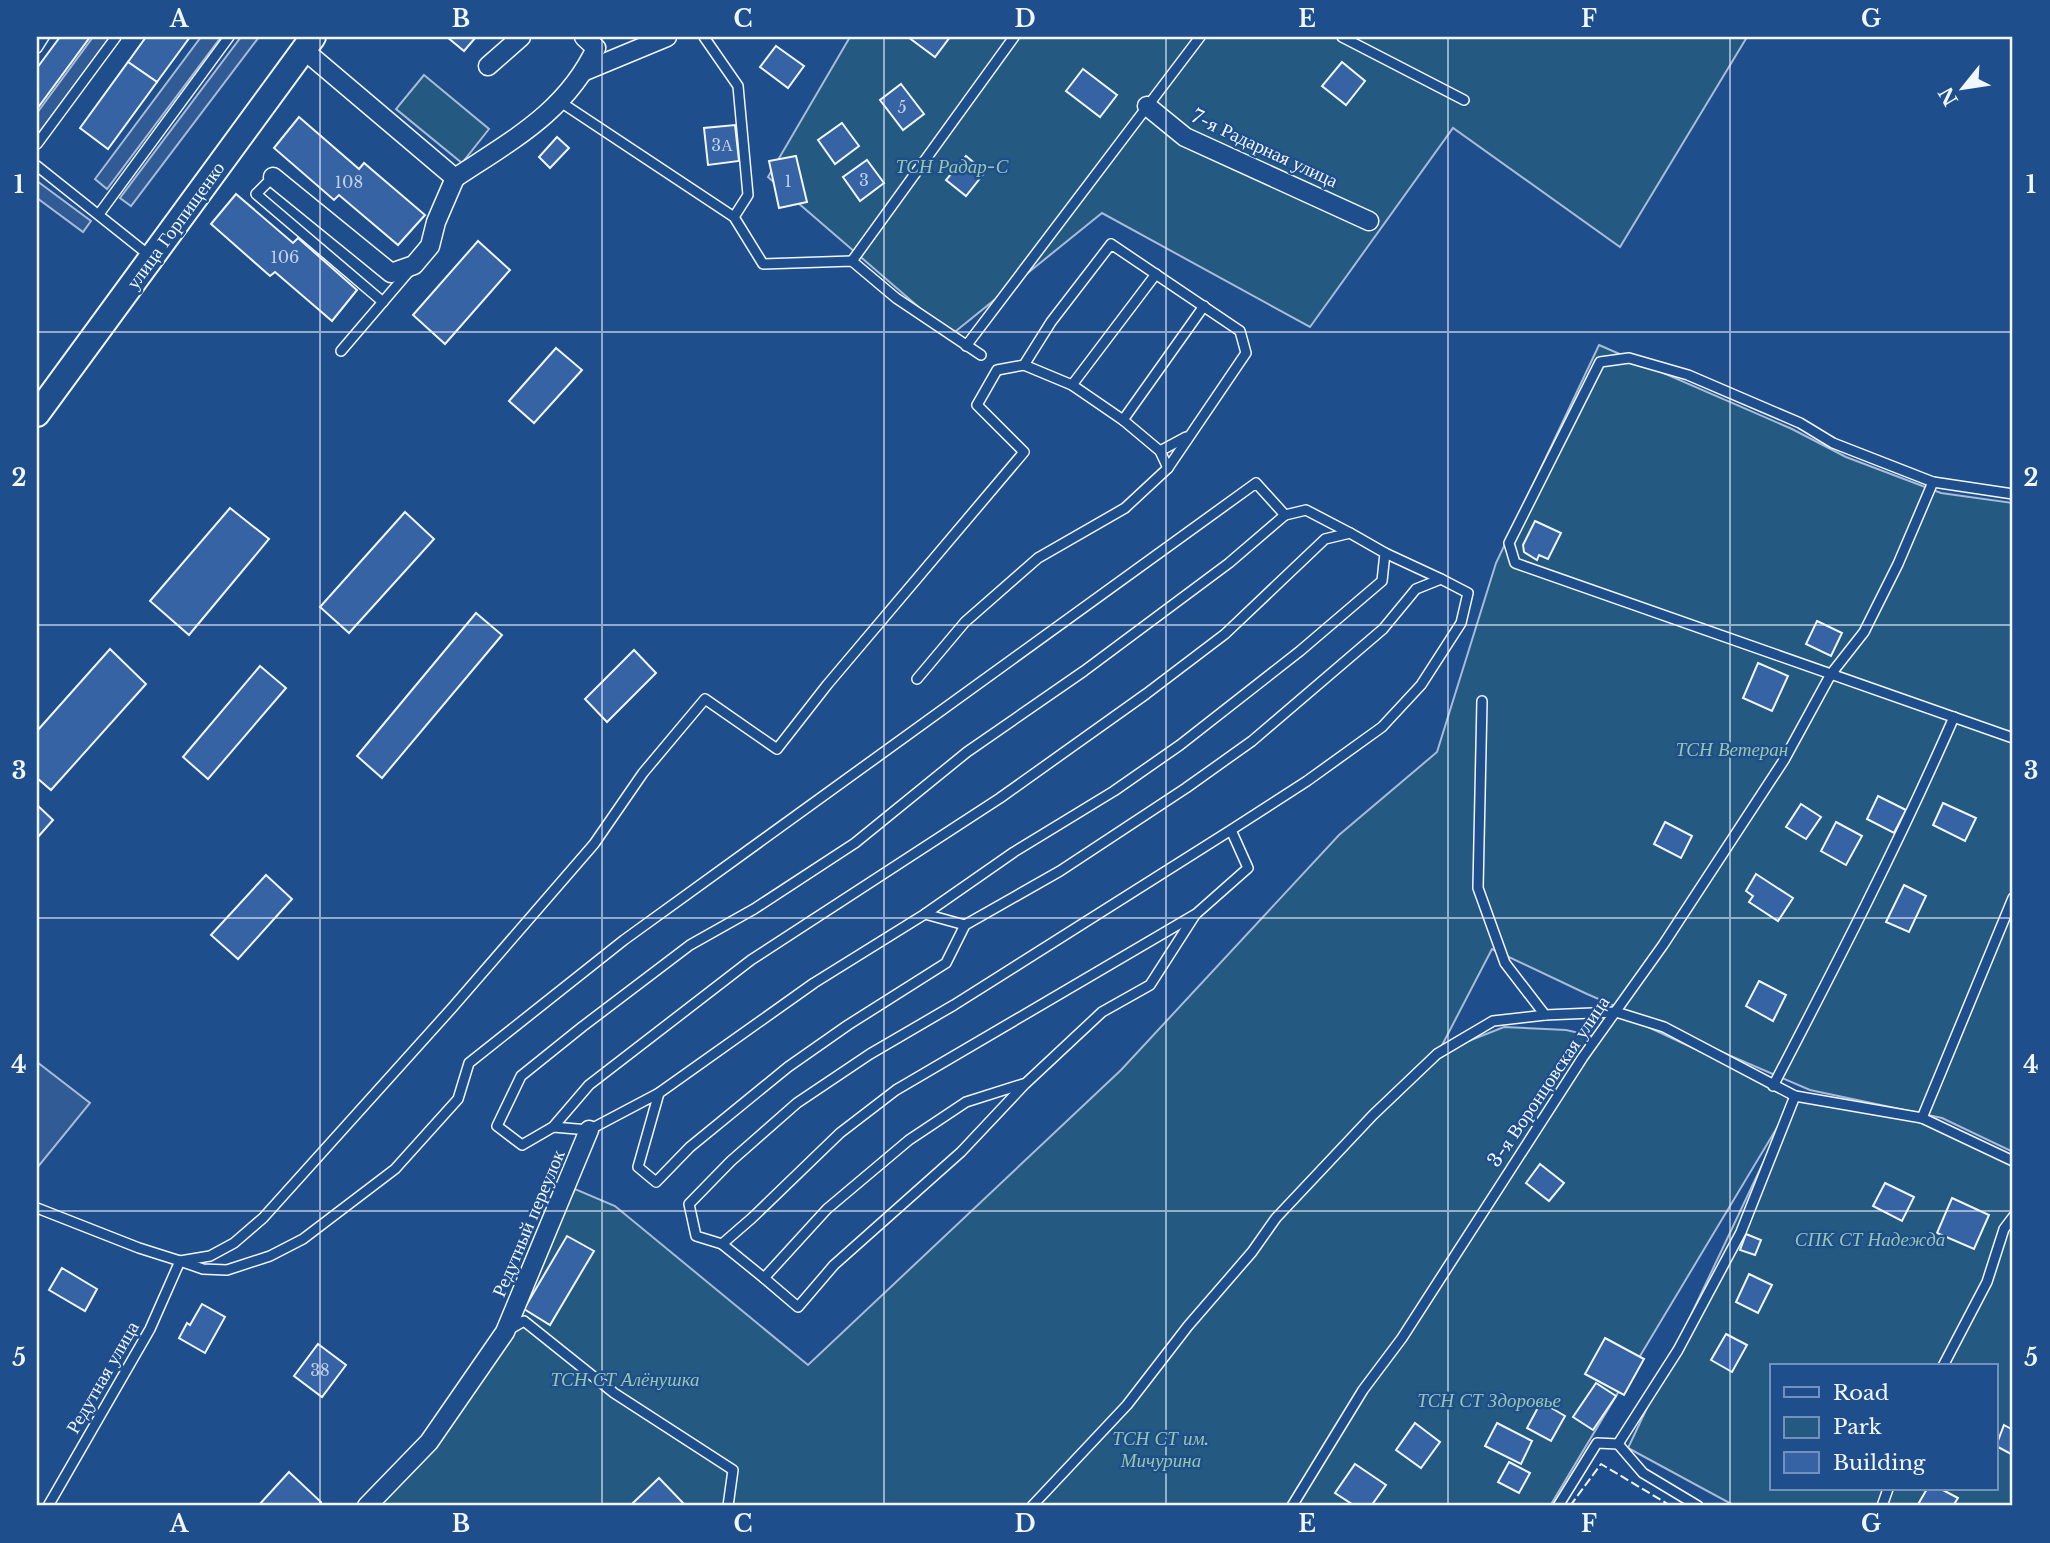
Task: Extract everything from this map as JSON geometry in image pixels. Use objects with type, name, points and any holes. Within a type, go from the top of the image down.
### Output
[{"type":"main road","name":"улица Горпищенко","points":[[37,414],[308,43]]},
{"type":"street","points":[[488,66],[521,37]]},
{"type":"street","points":[[273,177],[391,273],[414,265],[430,246],[436,222],[455,178],[547,116],[585,71],[596,48],[584,37]]},
{"type":"street","points":[[585,71],[667,37]]},
{"type":"street","points":[[308,43],[455,178]]},
{"type":"street","name":"7-я Радарная улица","points":[[1147,106],[1185,137],[1369,221]]},
{"type":"street","name":"Редутный переулок","points":[[367,1506],[429,1442],[505,1332],[589,1130]]},
{"type":"lane","points":[[37,47],[44,37]]},
{"type":"lane","points":[[37,144],[116,37]]},
{"type":"lane","points":[[99,214],[229,37]]},
{"type":"lane","points":[[704,37],[738,86],[748,195],[734,217]]},
{"type":"lane","points":[[852,261],[1014,37]]},
{"type":"lane","points":[[965,346],[1200,37]]},
{"type":"lane","points":[[1342,37],[1464,100]]},
{"type":"lane","points":[[559,101],[734,217],[763,264],[852,261],[896,298],[981,355]]},
{"type":"lane","points":[[37,166],[152,257]]},
{"type":"lane","points":[[273,177],[256,194],[383,302]]},
{"type":"lane","points":[[917,679],[965,622],[1038,558],[1125,508],[1168,468],[1246,353],[1240,331],[1111,244],[1051,322],[1024,365]]},
{"type":"lane","points":[[341,351],[414,265]]},
{"type":"lane","points":[[1072,385],[1156,274]]},
{"type":"lane","points":[[1123,420],[1204,306]]},
{"type":"lane","points":[[2013,495],[1933,482],[1833,443],[1800,423],[1688,375],[1629,358],[1600,362],[1509,543],[1515,564],[2013,738]]},
{"type":"lane","points":[[180,1261],[210,1256],[222,1250],[263,1218],[452,1008],[594,844],[643,773],[705,699],[777,749],[827,685],[1024,452],[977,405],[997,370],[1024,365],[1072,385],[1123,420],[1160,451],[1168,468]]},
{"type":"lane","points":[[1160,451],[1188,436]]},
{"type":"lane","name":"3-я Воронцовская улица","points":[[1292,1506],[1363,1390],[1402,1338],[1583,1057],[1663,945],[1784,760],[1831,674],[1864,632],[1898,564],[1933,482]]},
{"type":"lane","points":[[37,1208],[139,1248],[203,1269],[228,1270],[270,1256],[303,1239],[396,1169],[458,1099],[469,1063],[624,940],[1256,483],[1285,515]]},
{"type":"lane","points":[[1196,914],[1150,985],[1102,1012],[1025,1084],[961,1152],[834,1265],[798,1307],[722,1244],[696,1236],[689,1204],[731,1161],[797,1102],[1231,830],[1307,781],[1382,727],[1421,685],[1461,623],[1468,593],[1385,553],[1350,533],[1306,510],[1285,515],[1229,563],[1084,671],[967,752],[855,843],[754,909],[690,944],[521,1076],[497,1126],[522,1145],[552,1127],[589,1084],[751,960],[989,806],[1225,634],[1325,539],[1350,533]]},
{"type":"lane","points":[[552,1127],[589,1130],[659,1093],[814,984],[925,914],[1014,852],[1125,783],[1180,745],[1382,581],[1385,553]]},
{"type":"lane","points":[[659,1093],[638,1167],[656,1182],[690,1147],[788,1067],[946,963],[965,925],[1060,871],[1252,741],[1383,629],[1416,589],[1441,579]]},
{"type":"lane","points":[[1482,702],[1478,887],[1504,963],[1545,1015]]},
{"type":"lane","points":[[1773,1086],[1927,779],[1954,717]]},
{"type":"lane","points":[[722,1244],[840,1133],[896,1090],[1196,914],[1248,868],[1231,830]]},
{"type":"lane","points":[[1922,1118],[2013,898]]},
{"type":"lane","points":[[925,914],[965,925]]},
{"type":"lane","points":[[1032,1506],[1128,1405],[1188,1326],[1252,1252],[1276,1218],[1373,1115],[1437,1054],[1493,1021],[1545,1015],[1616,1012],[1664,1027],[1795,1096],[1922,1118],[2013,1161]]},
{"type":"lane","points":[[764,1278],[827,1209],[909,1140],[966,1102],[1025,1084]]},
{"type":"lane","points":[[1618,1444],[1678,1350],[1741,1232],[1795,1096]]},
{"type":"lane","points":[[1944,1364],[1987,1282],[2004,1229],[2013,1217]]},
{"type":"lane","name":"Редутная улица","points":[[48,1506],[150,1329],[180,1261]]},
{"type":"lane","points":[[505,1332],[524,1321],[614,1393],[733,1471],[728,1506]]},
{"type":"lane","points":[[1559,1506],[1598,1443],[1618,1444],[1643,1473],[1699,1506]]},
{"type":"green space","name":"ТСН Радар-С","points":[[850,37],[1747,37],[1620,247],[1453,128],[1310,327],[1102,213],[951,335],[768,177]]},
{"type":"green space","points":[[424,75],[489,129],[462,163],[396,109]]},
{"type":"green space","points":[[1599,345],[1792,429],[1846,457],[1941,493],[2013,503],[2013,1152],[1942,1118],[1810,1090],[1587,994],[1492,949],[1438,1053],[1504,1027],[1566,1030],[1597,1037],[1616,1012],[1795,1096],[1922,1118],[2013,1161],[2013,1506],[1735,1506],[1628,1448],[1790,1106],[1550,1506],[1292,1506],[1309,1474],[1287,1506],[371,1506],[505,1332],[575,1189],[615,1206],[808,1365],[1121,1070],[1339,835],[1437,752],[1496,563]]},
{"type":"shaded area","points":[[93,37],[110,37],[39,133],[37,113]]},
{"type":"shaded area","points":[[201,37],[221,37],[107,189],[95,179]]},
{"type":"shaded area","points":[[241,37],[259,37],[131,206],[120,198]]},
{"type":"shaded area","points":[[37,181],[91,221],[83,232],[37,198]]},
{"type":"shaded area","points":[[37,1062],[90,1103],[37,1168]]},
{"type":"building","points":[[60,37],[90,37],[37,109],[37,68]]},
{"type":"building","points":[[146,37],[190,37],[157,82],[128,62]]},
{"type":"building","points":[[447,37],[476,37],[464,51]]},
{"type":"building","points":[[908,37],[950,37],[935,57]]},
{"type":"building","points":[[776,46],[804,66],[788,88],[760,67]]},
{"type":"building","points":[[128,62],[157,82],[108,149],[80,128]]},
{"type":"building","points":[[1342,62],[1365,81],[1346,105],[1322,86]]},
{"type":"building","points":[[1083,69],[1117,95],[1100,117],[1066,91]]},
{"type":"building","points":[[901,84],[924,114],[903,130],[880,100]]},
{"type":"building","points":[[299,117],[359,169],[364,163],[425,215],[398,245],[339,195],[334,200],[274,148]]},
{"type":"building","points":[[842,123],[859,146],[835,164],[818,140]]},
{"type":"building","points":[[735,125],[739,161],[708,165],[704,128]]},
{"type":"building","points":[[557,137],[569,148],[550,168],[539,157]]},
{"type":"building","points":[[796,156],[807,202],[779,208],[769,161]]},
{"type":"building","points":[[966,156],[985,172],[966,196],[946,180]]},
{"type":"building","points":[[867,160],[884,183],[860,201],[843,177]]},
{"type":"building","points":[[236,194],[293,243],[298,238],[357,290],[332,321],[275,272],[270,276],[211,224]]},
{"type":"building","points":[[478,241],[510,270],[445,344],[413,315]]},
{"type":"building","points":[[556,348],[582,370],[534,423],[509,401]]},
{"type":"building","points":[[230,508],[269,539],[189,635],[150,601]]},
{"type":"building","points":[[405,512],[434,539],[349,633],[320,607]]},
{"type":"building","points":[[1535,521],[1561,533],[1548,559],[1539,555],[1537,560],[1524,552],[1523,545]]},
{"type":"building","points":[[476,613],[502,635],[382,778],[357,756]]},
{"type":"building","points":[[1817,621],[1842,633],[1831,656],[1806,644]]},
{"type":"building","points":[[110,649],[146,684],[51,790],[37,778],[37,731]]},
{"type":"building","points":[[634,650],[656,673],[607,722],[585,699]]},
{"type":"building","points":[[1758,663],[1788,676],[1772,711],[1743,698]]},
{"type":"building","points":[[260,666],[286,688],[208,779],[183,757]]},
{"type":"building","points":[[1878,796],[1906,810],[1894,833],[1867,819]]},
{"type":"building","points":[[1943,803],[1976,818],[1965,841],[1933,825]]},
{"type":"building","points":[[1801,804],[1821,817],[1806,839],[1786,827]]},
{"type":"building","points":[[37,805],[53,820],[37,838]]},
{"type":"building","points":[[1665,822],[1692,836],[1681,858],[1654,844]]},
{"type":"building","points":[[1836,822],[1862,836],[1846,865],[1821,851]]},
{"type":"building","points":[[1756,874],[1793,898],[1778,921],[1749,902],[1753,896],[1746,891]]},
{"type":"building","points":[[266,875],[292,899],[238,959],[211,935]]},
{"type":"building","points":[[1904,885],[1926,896],[1909,932],[1886,922]]},
{"type":"building","points":[[1759,981],[1786,995],[1773,1021],[1746,1006]]},
{"type":"building","points":[[1540,1164],[1564,1183],[1549,1201],[1526,1183]]},
{"type":"building","points":[[1885,1183],[1914,1197],[1902,1221],[1873,1206]]},
{"type":"building","points":[[1952,1198],[1989,1215],[1974,1249],[1937,1233]]},
{"type":"building","points":[[1746,1234],[1761,1240],[1755,1255],[1740,1250]]},
{"type":"building","points":[[567,1236],[594,1251],[550,1325],[524,1309]]},
{"type":"building","points":[[62,1268],[97,1289],[85,1311],[49,1290]]},
{"type":"building","points":[[1749,1274],[1772,1285],[1758,1313],[1736,1302]]},
{"type":"building","points":[[202,1304],[225,1317],[205,1353],[179,1338]]},
{"type":"building","points":[[1726,1334],[1747,1345],[1732,1372],[1711,1360]]},
{"type":"building","points":[[1605,1338],[1644,1359],[1624,1395],[1585,1374]]},
{"type":"building","points":[[318,1344],[346,1365],[322,1397],[294,1376]]},
{"type":"building","points":[[1596,1383],[1616,1396],[1593,1430],[1573,1417]]},
{"type":"building","points":[[1541,1402],[1565,1416],[1551,1441],[1527,1428]]},
{"type":"building","points":[[1415,1423],[1440,1442],[1421,1468],[1396,1450]]},
{"type":"building","points":[[1497,1423],[1532,1441],[1521,1464],[1485,1446]]},
{"type":"building","points":[[2004,1425],[2013,1430],[2013,1455],[1997,1447]]},
{"type":"building","points":[[1509,1462],[1530,1473],[1519,1493],[1498,1482]]},
{"type":"building","points":[[1355,1464],[1386,1485],[1371,1506],[1355,1506],[1335,1493]]},
{"type":"building","points":[[289,1472],[321,1502],[318,1506],[258,1506]]},
{"type":"building","points":[[659,1478],[686,1506],[635,1506],[633,1503]]},
{"type":"building","points":[[1926,1490],[1943,1490],[1958,1498],[1953,1506],[1917,1506]]},
{"type":"fence","points":[[1570,1506],[1601,1464],[1671,1506]]},
{"type":"park label","name":"ТСН Ветеран","points":[[1732,749]]},
{"type":"park label","name":"СПК СТ Надежда","points":[[1870,1239]]},
{"type":"park label","name":"ТСН СТ Алёнушка","points":[[625,1379]]},
{"type":"park label","name":"ТСН СТ Здоровье","points":[[1489,1400]]},
{"type":"park label","name":"ТСН СТ им. Мичурина","points":[[1161,1449]]}]
